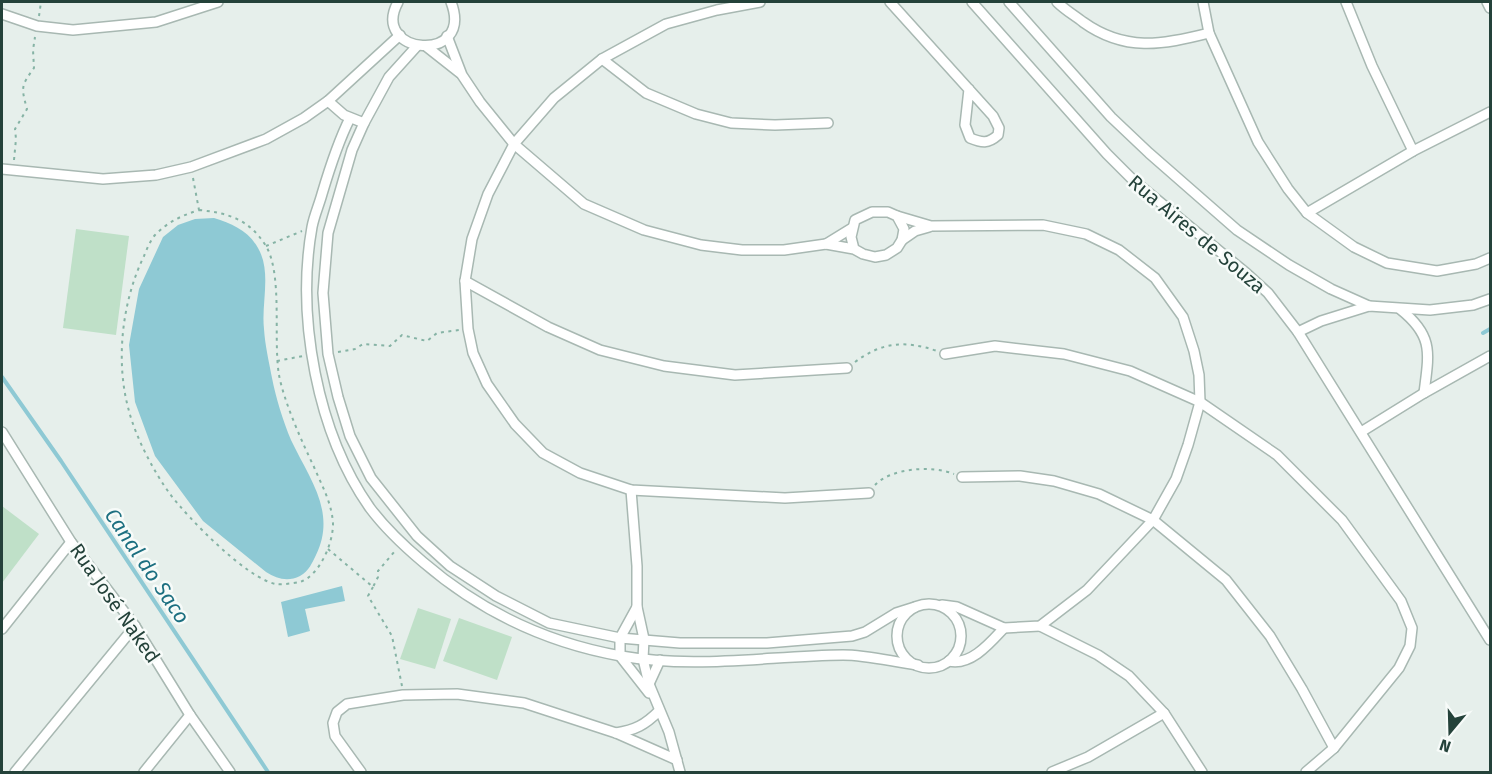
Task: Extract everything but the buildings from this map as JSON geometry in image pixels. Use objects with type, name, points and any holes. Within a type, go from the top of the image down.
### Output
[{"type":"street","points":[[2,14],[37,26],[73,30],[156,22],[218,2]]},
{"type":"street","points":[[760,2],[717,10],[666,24],[602,58],[554,98],[514,144],[488,194],[472,239],[465,281],[468,329],[474,352],[487,384],[515,424],[543,453],[580,473],[631,490],[785,498],[869,493]]},
{"type":"street","points":[[890,2],[969,89],[993,116],[999,128],[998,135],[991,142],[981,142],[970,138],[965,125],[969,89]]},
{"type":"street","name":"Rua Aires de Souza","points":[[972,2],[1107,154],[1133,180],[1268,293],[1299,332],[1491,640]]},
{"type":"street","points":[[1009,2],[1111,117],[1149,153],[1237,230],[1288,265],[1331,289],[1369,306],[1430,310],[1473,305],[1491,299]]},
{"type":"street","points":[[1203,2],[1209,33],[1258,142],[1288,189],[1307,213],[1354,247],[1387,263],[1437,270],[1476,264],[1491,258]]},
{"type":"street","points":[[1346,2],[1372,66],[1413,152]]},
{"type":"street","points":[[1487,2],[1491,8]]},
{"type":"street","points":[[396,3],[393,17],[400,35],[408,42],[427,47],[438,44],[447,36],[455,20],[455,4]]},
{"type":"street","points":[[1061,3],[1099,33],[1129,43],[1153,44],[1209,33]]},
{"type":"street","points":[[2,169],[12,172],[103,179],[156,175],[191,167],[266,139],[328,101],[400,35]]},
{"type":"street","points":[[447,36],[462,75],[480,102],[514,144],[584,204],[644,230],[701,245],[742,250],[784,250],[826,244],[854,249],[862,255],[875,257],[886,255],[897,248],[902,240],[904,229],[897,216]]},
{"type":"street","points":[[417,46],[389,77],[352,150],[328,232],[323,293],[329,354],[338,397],[350,436],[372,478],[417,536],[450,566],[496,596],[549,622],[620,638],[680,643],[767,643],[852,636],[865,632],[896,613],[924,604],[957,607],[1005,628],[1040,626],[1098,655],[1129,675],[1164,713],[1202,772]]},
{"type":"street","points":[[427,47],[462,75]]},
{"type":"street","points":[[602,58],[646,93],[696,114],[731,123],[775,125],[828,123]]},
{"type":"street","points":[[328,101],[350,118],[364,123]]},
{"type":"street","points":[[1307,213],[1413,152],[1491,112]]},
{"type":"street","points":[[350,118],[337,143],[312,226],[308,307],[312,355],[324,413],[344,463],[370,508],[402,545],[443,580],[477,603],[526,629],[577,646],[620,656],[660,660],[754,660],[845,655],[934,667],[949,661],[956,653],[961,633],[953,615],[945,608],[935,604]]},
{"type":"street","points":[[854,249],[851,237],[855,220],[872,212],[888,212],[909,221],[931,226],[1043,225],[1086,234],[1119,250],[1155,278],[1183,317],[1194,351],[1200,402],[1176,479],[1153,520],[1087,590],[1040,626]]},
{"type":"street","points":[[902,240],[915,231],[931,226]]},
{"type":"street","points":[[826,244],[852,228]]},
{"type":"street","points":[[465,281],[548,327],[600,350],[664,366],[735,375],[847,368]]},
{"type":"street","points":[[1299,332],[1321,321],[1369,306]]},
{"type":"street","points":[[1400,309],[1415,322],[1423,334],[1428,353],[1424,393]]},
{"type":"street","points":[[945,354],[995,346],[1064,354],[1130,371],[1200,402],[1277,454],[1342,520],[1401,601],[1412,628],[1410,646],[1399,668],[1334,748],[1306,772]]},
{"type":"street","points":[[1360,432],[1491,356]]},
{"type":"street","name":"Rua José Naked","points":[[2,432],[71,542],[135,626],[190,715],[230,772]]},
{"type":"street","points":[[962,477],[1020,476],[1054,481],[1099,494],[1153,520],[1226,580],[1270,636],[1334,748]]},
{"type":"street","points":[[631,490],[637,566],[637,607],[644,639],[643,659],[649,684],[658,711],[669,732],[680,772]]},
{"type":"street","points":[[2,629],[71,542]]},
{"type":"street","points":[[637,607],[620,638],[620,656],[654,699]]},
{"type":"street","points":[[915,607],[906,613],[897,632],[902,652],[918,665]]},
{"type":"street","points":[[15,772],[135,626]]},
{"type":"street","points":[[949,661],[958,663],[967,660],[1005,628]]},
{"type":"street","points":[[649,684],[660,660]]},
{"type":"street","points":[[361,772],[335,736],[333,723],[337,712],[347,704],[403,695],[457,694],[524,703],[616,733],[677,760]]},
{"type":"street","points":[[616,733],[642,727],[658,711]]},
{"type":"street","points":[[1052,772],[1088,757],[1164,713]]},
{"type":"street","points":[[144,772],[190,715]]},
{"type":"path","points":[[12,172],[15,129],[27,109],[22,90],[23,84],[34,68],[33,50],[41,2]]},
{"type":"path","points":[[191,167],[199,210]]},
{"type":"path","points":[[199,210],[225,213],[249,226],[266,246],[274,267],[280,378],[300,436],[330,501],[333,526],[328,549],[312,576],[299,582],[276,584],[246,569],[206,534],[171,495],[147,454],[129,411],[122,363],[125,315],[138,269],[153,237],[176,218],[199,210]]},
{"type":"path","points":[[266,246],[312,226]]},
{"type":"path","points":[[329,354],[355,349],[363,344],[390,346],[402,335],[428,341],[437,333],[468,329]]},
{"type":"path","points":[[847,368],[869,352],[884,346],[903,344],[922,346],[945,354]]},
{"type":"path","points":[[278,361],[312,355]]},
{"type":"path","points":[[869,493],[887,476],[915,469],[948,471],[962,477]]},
{"type":"path","points":[[402,545],[378,570],[378,577],[368,596],[392,636],[403,695]]},
{"type":"path","points":[[328,549],[372,587]]},
{"type":"green space","points":[[76,229],[129,236],[116,335],[63,328]]},
{"type":"green space","points":[[2,506],[39,534],[2,583]]},
{"type":"green space","points":[[418,608],[451,619],[435,669],[400,659]]},
{"type":"green space","points":[[459,618],[512,637],[497,680],[443,661]]},
{"type":"water","points":[[214,218],[244,232],[254,242],[262,257],[265,277],[263,319],[274,386],[288,433],[312,482],[322,510],[322,539],[316,555],[306,572],[291,579],[278,578],[266,572],[203,521],[155,456],[135,402],[129,345],[139,289],[163,237],[178,225],[195,219]]},
{"type":"water","points":[[342,586],[345,601],[305,609],[310,631],[288,637],[281,602]]},
{"type":"waterway","points":[[1483,333],[1490,329]]},
{"type":"waterway","name":"Canal do Saco","points":[[2,377],[61,461],[268,772]]}]
